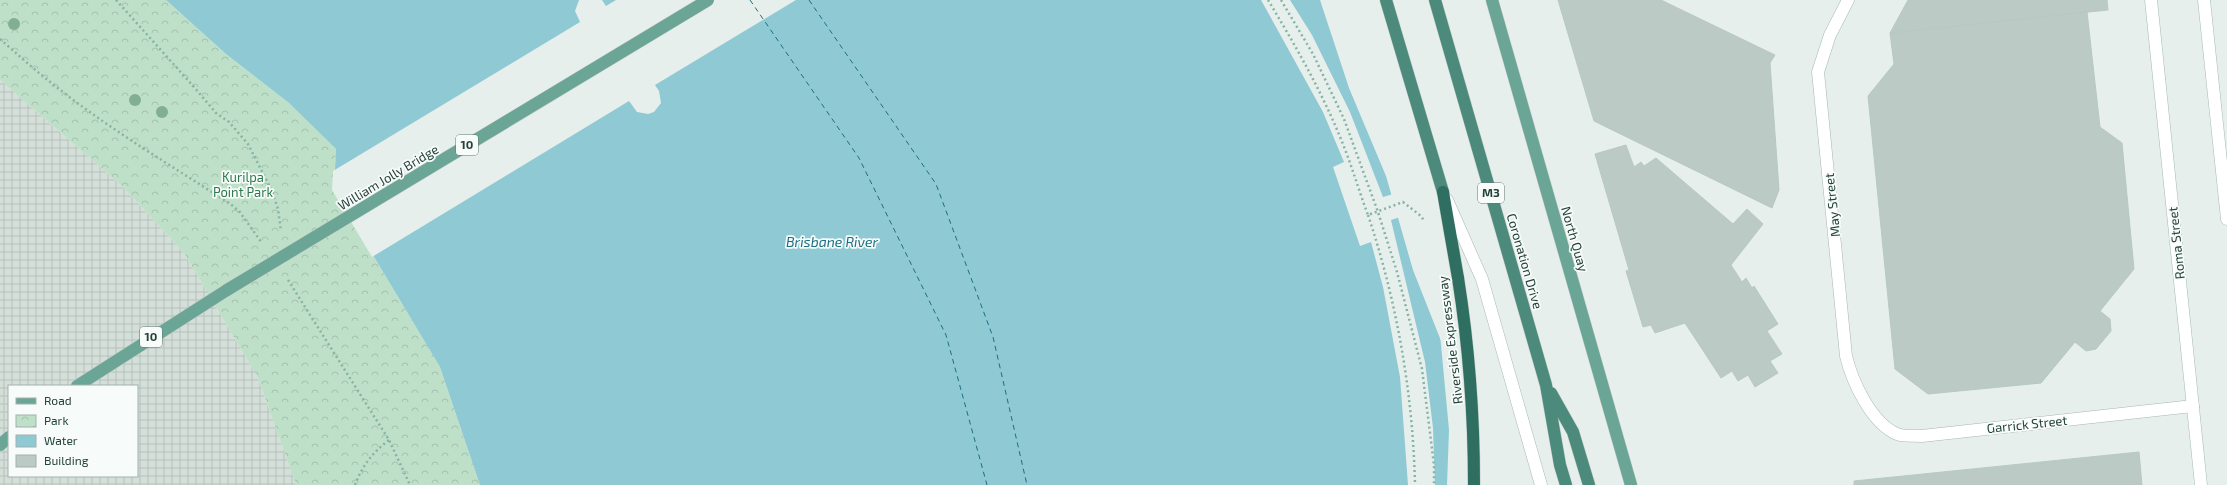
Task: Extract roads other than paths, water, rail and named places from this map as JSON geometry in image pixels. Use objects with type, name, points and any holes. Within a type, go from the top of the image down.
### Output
[{"type":"highway","points":[[1386,0],[1443,192]]},
{"type":"highway","name":"Coronation Drive","points":[[1434,0],[1546,385],[1560,465],[1566,485]]},
{"type":"highway","name":"Riverside Expressway","points":[[1443,192],[1465,321],[1472,404],[1474,485]]},
{"type":"highway","points":[[1546,385],[1573,432],[1589,485]]},
{"type":"main road","name":"William Jolly Bridge","points":[[79,385],[227,290],[708,0]]},
{"type":"main road","name":"North Quay","points":[[1492,0],[1631,485]]},
{"type":"main road","points":[[0,445],[8,438]]},
{"type":"street","name":"May Street","points":[[1848,0],[1830,35],[1818,72],[1846,356],[1850,374],[1870,411]]},
{"type":"street","name":"Roma Street","points":[[2151,0],[2201,485]]},
{"type":"street","points":[[2204,0],[2227,220]]},
{"type":"street","points":[[1443,192],[1482,279],[1541,485]]},
{"type":"street","name":"Garrick Street","points":[[1870,411],[1898,435],[1922,436],[2193,406]]},
{"type":"water","name":"Brisbane River","points":[[166,0],[1320,0],[1349,88],[1386,176],[1413,270],[1498,485],[480,485],[440,367],[334,190],[336,149],[289,103],[226,54]]},
{"type":"park label","name":"Kurilpa Point Park","points":[[243,184]]}]
